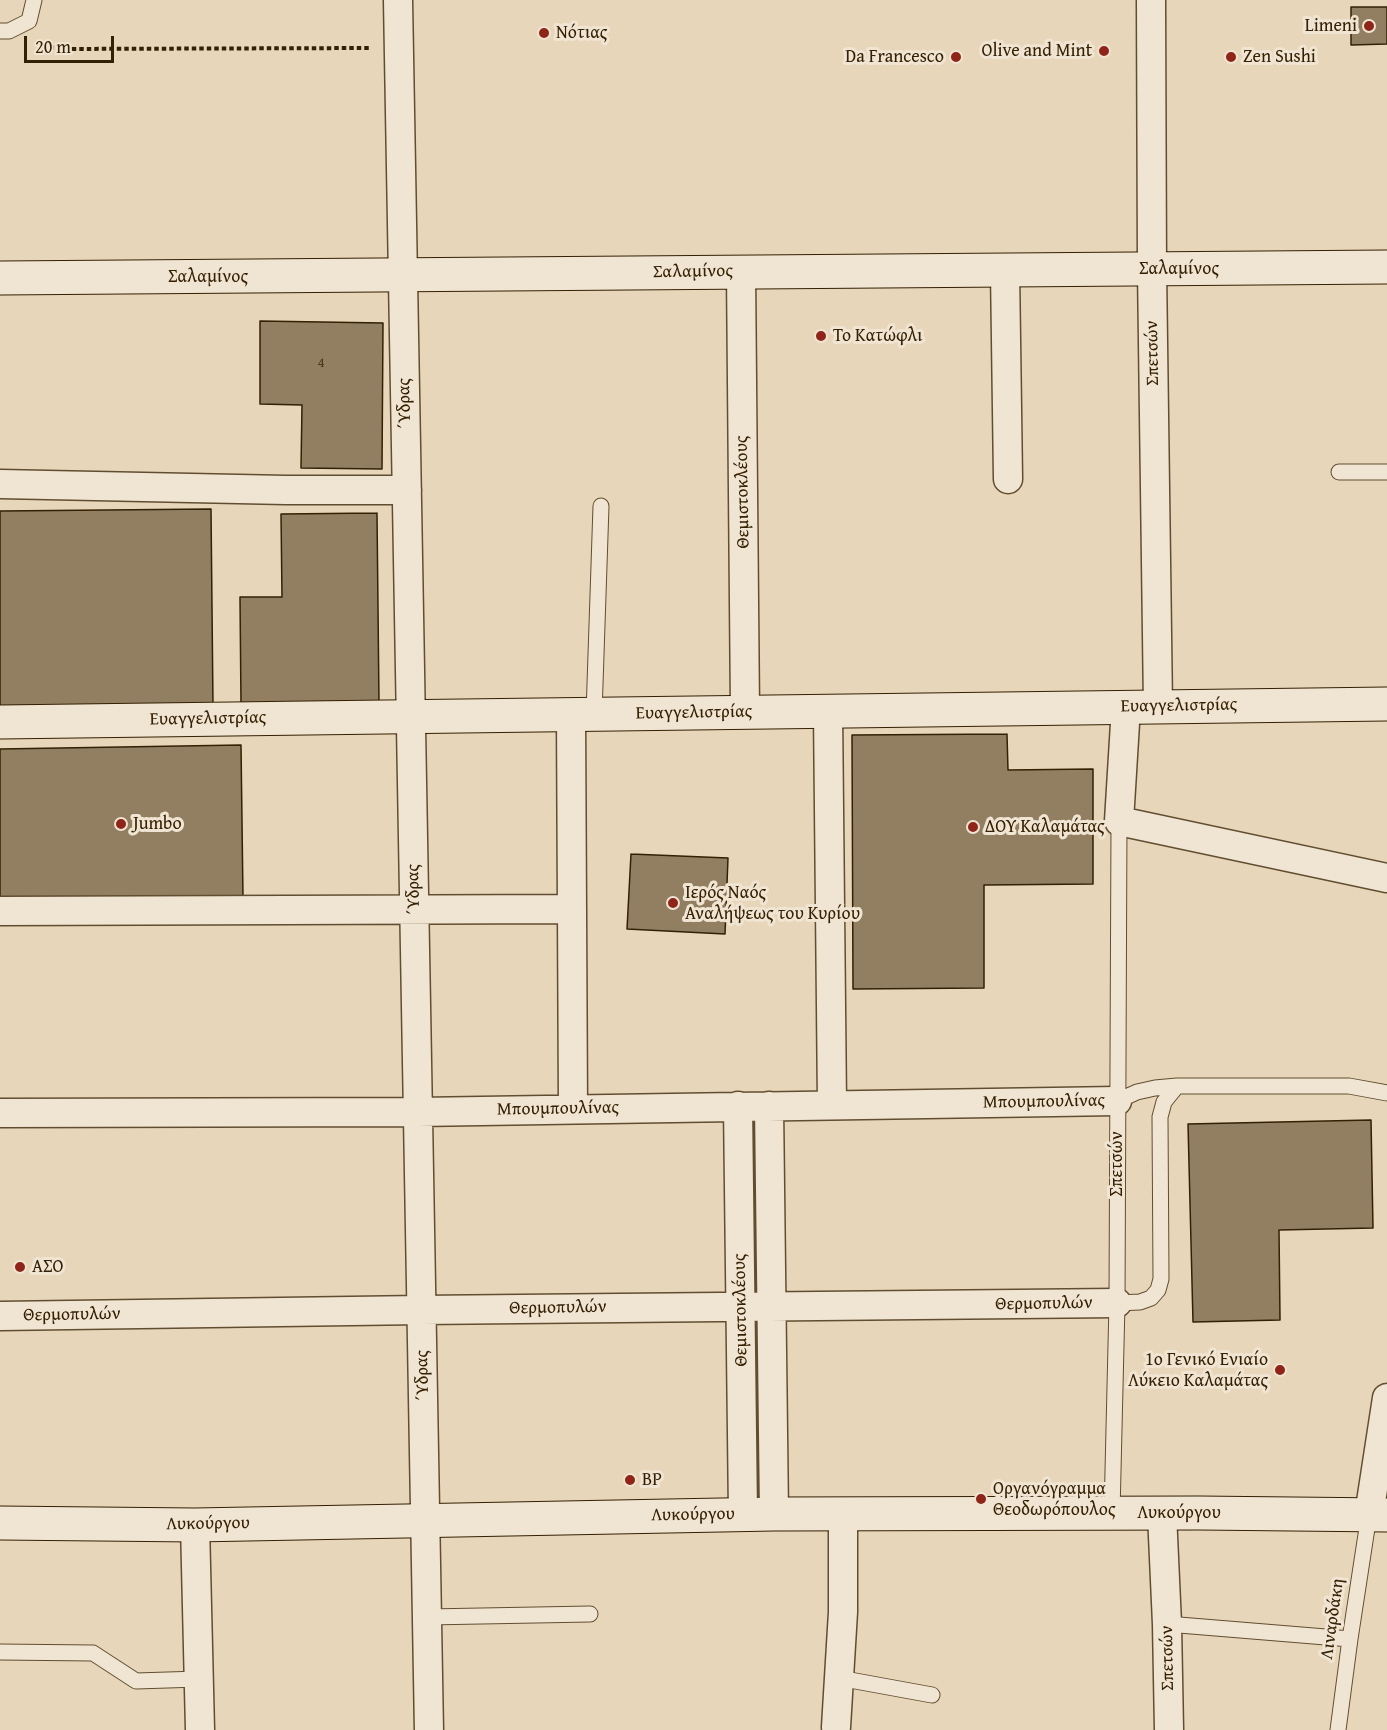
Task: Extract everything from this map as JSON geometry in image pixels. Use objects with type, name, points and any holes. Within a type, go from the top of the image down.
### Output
[{"type":"street","name":"Ύδρας","points":[[398,0],[429,1730]]},
{"type":"street","name":"Σπετσών","points":[[1150,0],[1158,707]]},
{"type":"street","name":"Σαλαμίνος","points":[[0,278],[1387,267]]},
{"type":"street","points":[[1005,270],[1008,479]]},
{"type":"street","name":"Θεμιστοκλέους","points":[[741,272],[745,712]]},
{"type":"street","points":[[0,484],[407,490]]},
{"type":"street","name":"Ευαγγελιστρίας","points":[[0,722],[1387,704]]},
{"type":"street","name":"Σπετσών","points":[[1119,820],[1126,707]]},
{"type":"street","points":[[828,711],[832,1105]]},
{"type":"street","points":[[573,1109],[572,909],[583,714]]},
{"type":"street","points":[[1119,820],[1387,878]]},
{"type":"street","points":[[0,911],[572,909]]},
{"type":"street","name":"Μπουμπουλίνας","points":[[0,1113],[418,1112],[1117,1101]]},
{"type":"street","name":"Θεμιστοκλέους","points":[[738,1106],[741,1307],[759,1514]]},
{"type":"street","name":"Θεμιστοκλέους","points":[[759,1514],[772,1306],[769,1106]]},
{"type":"street","name":"Θερμοπυλών","points":[[0,1316],[1117,1303]]},
{"type":"street","points":[[1378,1515],[1387,1398]]},
{"type":"street","name":"Λυκούργου","points":[[0,1524],[195,1525],[759,1514],[1378,1515]]},
{"type":"street","points":[[836,1727],[843,1612],[843,1514]]},
{"type":"street","name":"Σπετσών","points":[[1162,1514],[1169,1730]]},
{"type":"street","points":[[195,1525],[200,1730]]},
{"type":"lane","points":[[4,31],[29,21],[34,0]]},
{"type":"lane","points":[[1339,472],[1387,472]]},
{"type":"lane","points":[[583,714],[601,507]]},
{"type":"lane","name":"Σπετσών","points":[[1112,1513],[1117,1303],[1119,820]]},
{"type":"lane","points":[[1117,1303],[1140,1302],[1151,1298],[1158,1290],[1161,1279],[1160,1117],[1164,1102],[1177,1086]]},
{"type":"lane","points":[[1117,1101],[1137,1092],[1177,1086],[1349,1086],[1387,1093]]},
{"type":"lane","name":"Λιναρδάκη","points":[[1338,1730],[1350,1639],[1378,1515]]},
{"type":"lane","points":[[427,1617],[590,1614]]},
{"type":"lane","points":[[1167,1624],[1350,1639]]},
{"type":"lane","points":[[0,1652],[93,1653],[136,1681],[199,1679]]},
{"type":"lane","points":[[839,1678],[932,1695]]},
{"type":"path","points":[[4,31],[59,49],[399,48]]},
{"type":"building","name":"Limeni","points":[[1351,7],[1387,7],[1387,44],[1351,45]]},
{"type":"building","points":[[260,321],[383,323],[382,469],[301,468],[302,405],[260,404]]},
{"type":"building","points":[[211,509],[213,706],[0,709],[0,511]]},
{"type":"building","points":[[377,513],[379,703],[241,705],[240,597],[282,597],[281,514]]},
{"type":"building","name":"ΔΟΥ Καλαμάτας","points":[[1007,734],[1008,770],[1093,769],[1093,884],[984,885],[984,988],[853,989],[852,735]]},
{"type":"building","name":"Jumbo","points":[[241,745],[243,898],[0,902],[0,749]]},
{"type":"building","points":[[631,854],[728,858],[725,934],[627,929]]},
{"type":"building","name":"1ο Γενικό Ενιαίο Λύκειο Καλαμάτας","points":[[1371,1120],[1373,1228],[1279,1230],[1280,1320],[1193,1322],[1188,1124]]},
{"type":"place","name":"Limeni","points":[[1369,26]]},
{"type":"place","name":"Νότιας","points":[[544,33]]},
{"type":"place","name":"Olive and Mint","points":[[1104,51]]},
{"type":"place","name":"Da Francesco","points":[[956,57]]},
{"type":"place","name":"Zen Sushi","points":[[1231,57]]},
{"type":"place","name":"Το Κατώφλι","points":[[821,336]]},
{"type":"place","name":"Jumbo","points":[[121,824]]},
{"type":"place","name":"ΔΟΥ Καλαμάτας","points":[[973,827]]},
{"type":"place","name":"Ιερός Ναός Αναλήψεως του Κυρίου","points":[[673,903]]},
{"type":"place","name":"ΑΣΟ","points":[[20,1267]]},
{"type":"place","name":"1ο Γενικό Ενιαίο Λύκειο Καλαμάτας","points":[[1280,1370]]},
{"type":"place","name":"BP","points":[[630,1480]]},
{"type":"place","name":"Οργανόγραμμα Θεοδωρόπουλος","points":[[981,1499]]}]
